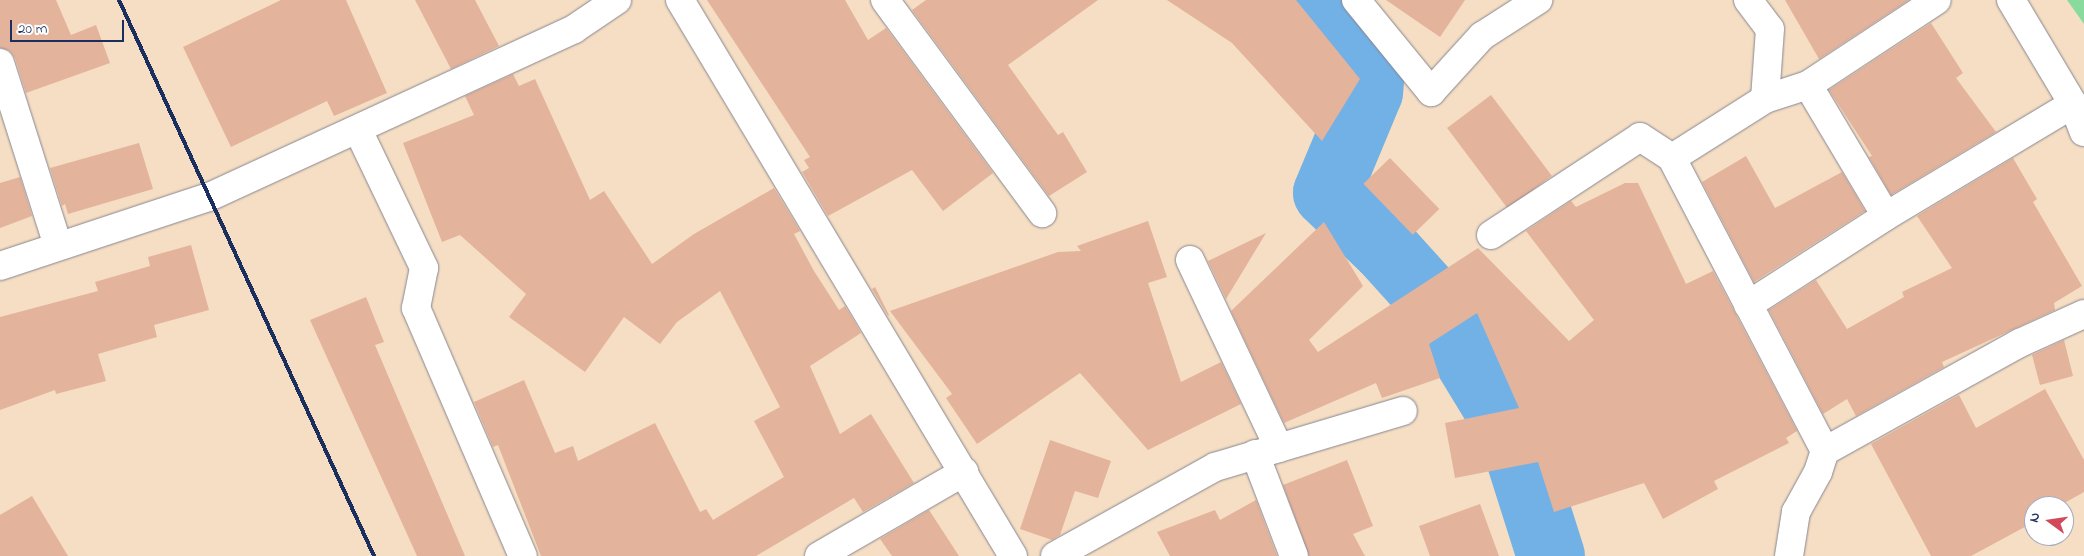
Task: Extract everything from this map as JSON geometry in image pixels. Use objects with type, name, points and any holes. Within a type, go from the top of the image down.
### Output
[{"type":"street","points":[[0,266],[209,196],[358,130],[574,28],[617,0]]},
{"type":"street","points":[[680,0],[1013,556]]},
{"type":"street","points":[[885,0],[1042,213]]},
{"type":"street","points":[[1356,0],[1431,92],[1482,36],[1538,0]]},
{"type":"street","points":[[1748,0],[1770,28],[1765,99]]},
{"type":"street","points":[[1672,158],[1765,99],[1808,85],[1937,0]]},
{"type":"street","points":[[2011,0],[2073,104],[2084,132]]},
{"type":"street","points":[[0,63],[58,246]]},
{"type":"street","points":[[1808,85],[1886,216]]},
{"type":"street","points":[[1748,304],[1886,216],[2073,104]]},
{"type":"street","points":[[358,130],[424,268],[416,308],[523,556]]},
{"type":"street","points":[[1491,234],[1640,138],[1672,158],[1825,451]]},
{"type":"street","points":[[1190,260],[1267,451],[1294,556]]},
{"type":"street","points":[[1789,556],[1796,512],[1818,472],[1825,451],[2020,343],[2084,314]]},
{"type":"street","points":[[1055,556],[1215,467],[1403,411]]},
{"type":"street","points":[[819,556],[964,472]]},
{"type":"green space","points":[[2067,0],[2084,0],[2084,24]]},
{"type":"building","points":[[0,0],[56,0],[71,35],[96,25],[110,63],[26,93],[15,58],[10,51],[0,48]]},
{"type":"building","points":[[281,0],[346,0],[387,93],[334,116],[327,101],[231,147],[183,47]]},
{"type":"building","points":[[415,0],[475,0],[499,46],[451,69]]},
{"type":"building","points":[[707,0],[845,0],[868,40],[886,28],[993,173],[943,211],[912,170],[828,216],[802,172],[809,168],[804,160],[810,157]]},
{"type":"building","points":[[926,0],[1098,0],[1008,65],[1058,135],[1063,132],[1087,172],[1049,196],[912,10]]},
{"type":"building","points":[[1167,0],[1296,0],[1360,79],[1322,141],[1232,43]]},
{"type":"building","points":[[1386,0],[1465,0],[1440,37]]},
{"type":"building","points":[[1785,0],[1909,0],[1819,59]]},
{"type":"building","points":[[1931,23],[1963,73],[1956,78],[1996,132],[1891,195],[1869,157],[1872,156],[1829,90]]},
{"type":"building","points":[[513,74],[519,86],[535,79],[590,200],[604,191],[652,264],[694,234],[774,188],[800,231],[794,234],[814,271],[839,310],[845,306],[861,333],[810,366],[840,434],[871,414],[914,483],[863,512],[854,498],[756,556],[541,556],[498,445],[493,447],[474,402],[524,380],[555,453],[573,446],[578,461],[655,423],[700,512],[706,509],[713,520],[784,477],[754,421],[780,407],[720,291],[677,322],[660,344],[624,317],[585,372],[509,317],[526,294],[460,235],[442,242],[403,143],[474,115],[465,96]]},
{"type":"building","points":[[1491,95],[1552,176],[1508,209],[1447,128]]},
{"type":"building","points":[[139,143],[153,189],[68,214],[65,204],[62,206],[50,168]]},
{"type":"building","points":[[1746,156],[1775,208],[1842,172],[1865,211],[1754,282],[1702,182]]},
{"type":"building","points":[[1390,158],[1439,209],[1413,235],[1363,184]]},
{"type":"building","points":[[2013,158],[2037,199],[2033,202],[2082,286],[2054,303],[2055,310],[1942,362],[1944,367],[1856,416],[1847,399],[1823,414],[1769,310],[1816,280],[1847,329],[1904,297],[1902,292],[1952,268],[1917,216]]},
{"type":"building","points":[[20,177],[32,216],[0,228],[0,183]]},
{"type":"building","points":[[1625,183],[1638,183],[1686,284],[1713,271],[1797,431],[1786,438],[1789,443],[1714,481],[1718,489],[1663,519],[1644,483],[1554,512],[1538,462],[1455,478],[1445,423],[1519,408],[1477,313],[1429,344],[1440,378],[1382,398],[1376,383],[1284,423],[1231,311],[1324,222],[1363,286],[1309,340],[1318,352],[1478,248],[1569,341],[1594,320],[1526,231],[1571,201],[1576,207]]},
{"type":"building","points":[[1148,221],[1167,277],[1148,283],[1181,382],[1221,362],[1241,404],[1148,450],[1080,373],[977,444],[946,398],[952,394],[890,311],[1058,252],[1081,251],[1077,246]]},
{"type":"building","points":[[1266,233],[1226,299],[1208,261]]},
{"type":"building","points":[[191,245],[209,310],[154,325],[157,337],[98,354],[106,381],[56,394],[55,390],[0,410],[0,317],[98,291],[95,282],[150,266],[148,257]]},
{"type":"building","points":[[875,287],[889,315],[888,316],[872,289]]},
{"type":"building","points":[[366,297],[384,342],[375,345],[465,556],[417,556],[310,320]]},
{"type":"building","points":[[2064,340],[2073,376],[2040,385],[2032,355]]},
{"type":"building","points":[[2045,389],[2084,460],[2084,492],[2074,498],[2074,496],[2024,496],[2024,527],[1971,556],[1931,556],[1871,444],[1959,395],[1976,428]]},
{"type":"building","points":[[1050,440],[1111,461],[1098,498],[1075,491],[1060,535],[1052,540],[1020,529]]},
{"type":"building","points":[[1347,460],[1373,526],[1353,534],[1365,556],[1309,556],[1283,485]]},
{"type":"building","points":[[32,496],[68,556],[0,556],[0,515]]},
{"type":"building","points":[[1256,500],[1277,556],[1170,556],[1157,532],[1215,510],[1220,520]]},
{"type":"building","points":[[1480,504],[1499,556],[1430,556],[1419,526]]},
{"type":"building","points":[[929,510],[959,556],[892,556],[880,539]]},
{"type":"waterway","points":[[1304,0],[1331,20],[1371,70],[1369,92],[1327,193],[1385,248],[1432,300],[1511,430],[1551,556]]},
{"type":"railway","points":[[119,0],[374,556]]}]
